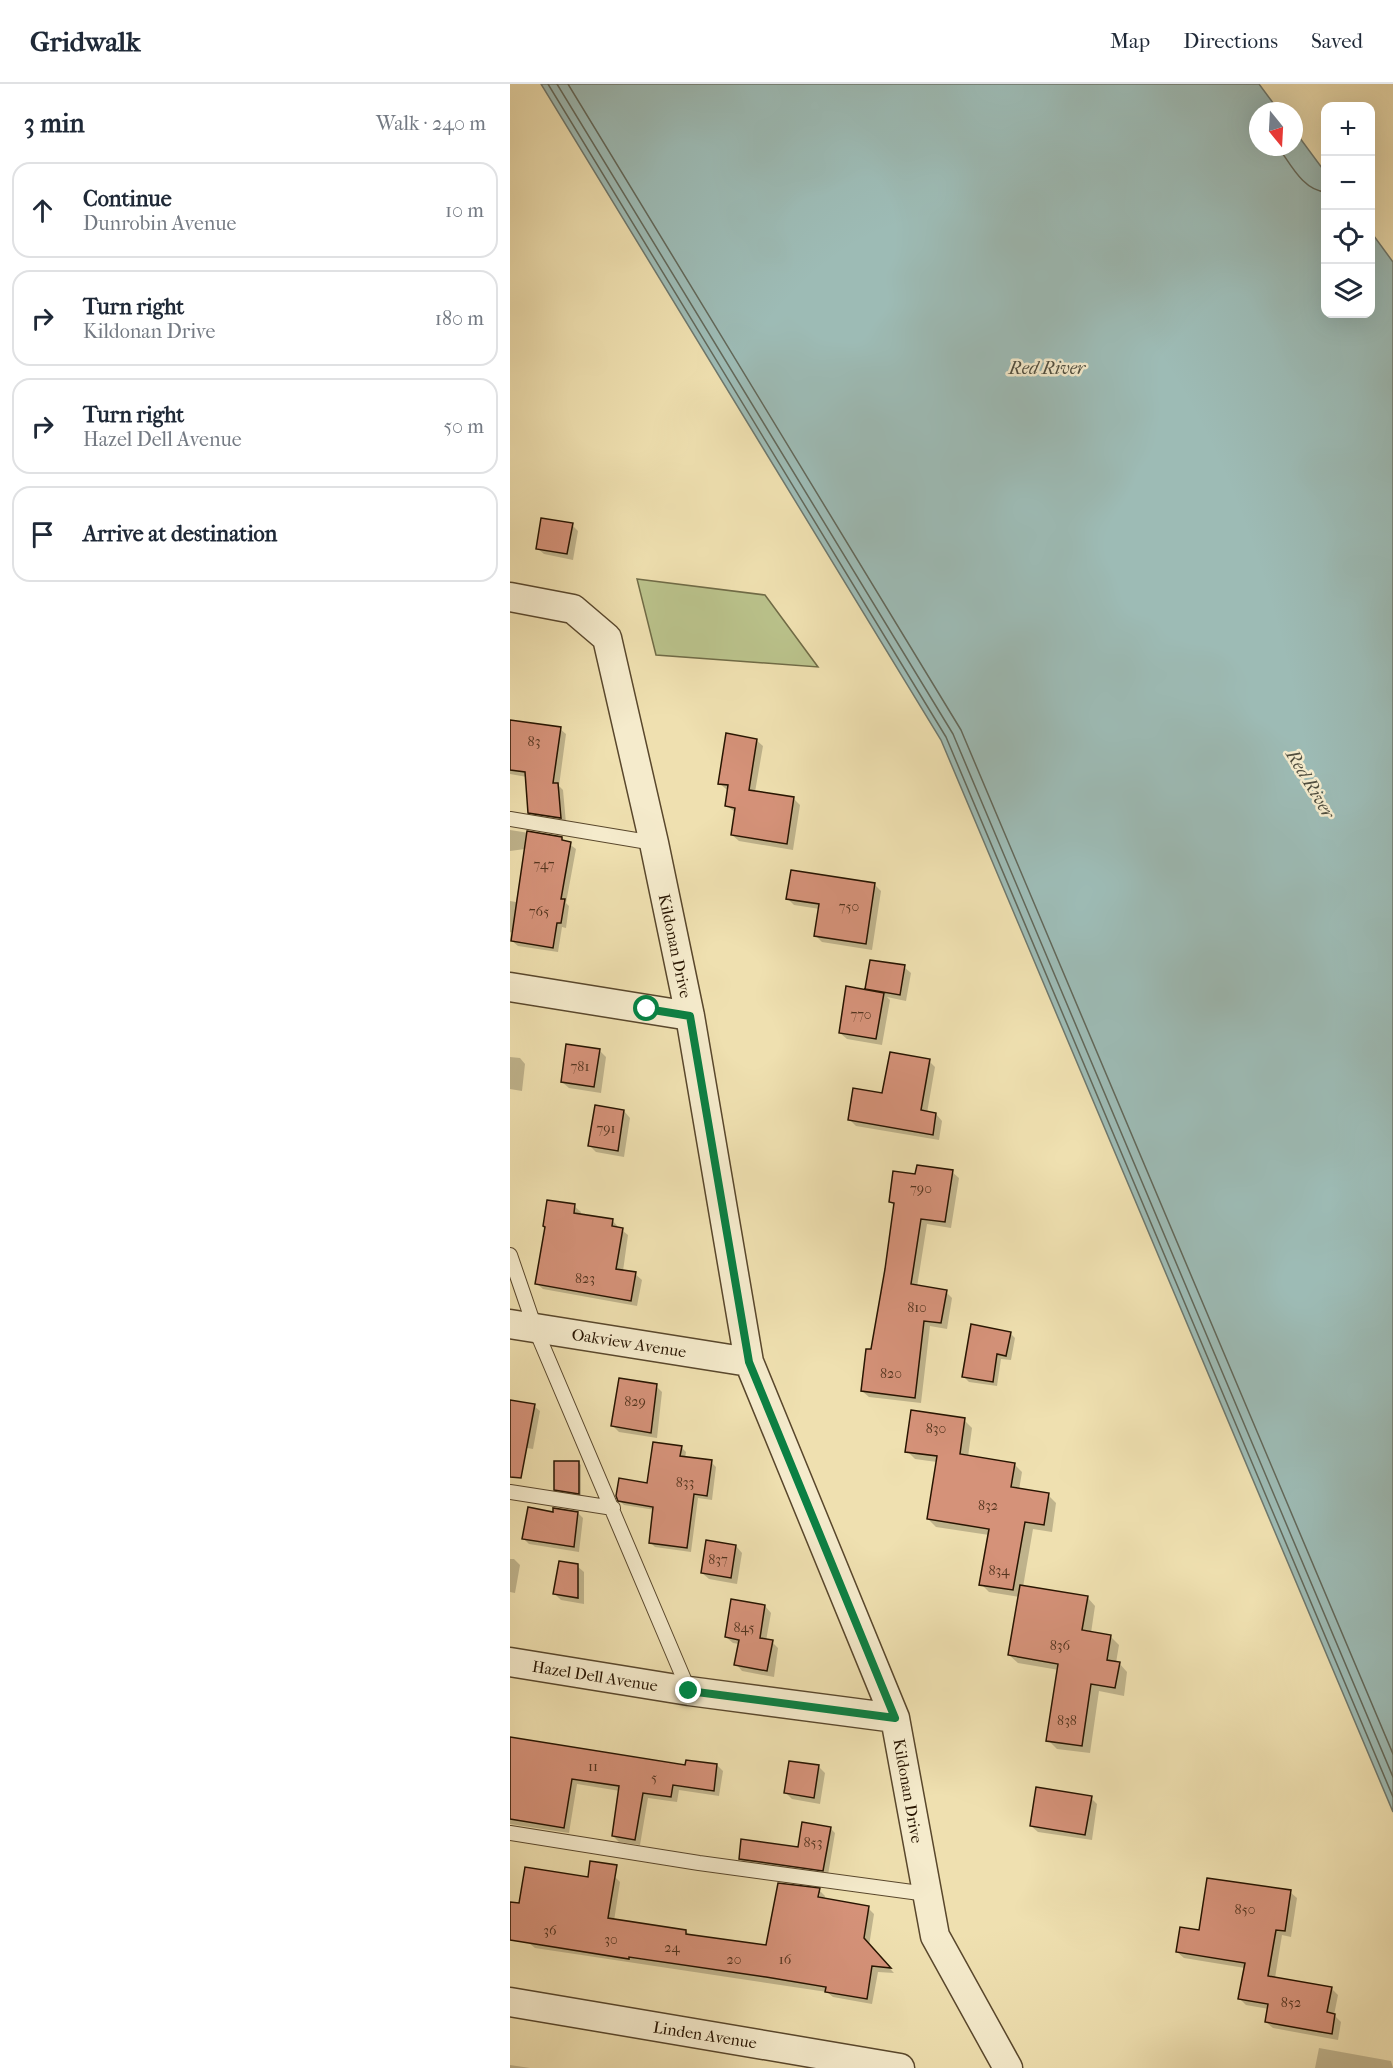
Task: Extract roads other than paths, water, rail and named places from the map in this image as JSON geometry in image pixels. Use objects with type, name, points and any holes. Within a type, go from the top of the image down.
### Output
[{"type":"street","name":"Kildonan Drive","points":[[510,597],[573,609],[607,638],[654,843],[690,1016],[749,1362],[895,1718],[935,1936],[1008,2068]]},
{"type":"street","points":[[510,987],[690,1016]]},
{"type":"street","name":"Oakview Avenue","points":[[522,1326],[749,1362]]},
{"type":"street","name":"Hazel Dell Avenue","points":[[510,1662],[689,1691],[895,1718]]},
{"type":"street","name":"Linden Avenue","points":[[510,2002],[854,2064],[900,2068]]},
{"type":"lane","points":[[510,819],[654,843]]},
{"type":"lane","points":[[510,1255],[522,1326],[613,1508],[689,1691]]},
{"type":"lane","points":[[510,1492],[613,1508]]},
{"type":"lane","points":[[510,1833],[699,1863],[927,1894]]},
{"type":"water","name":"Red River","points":[[541,84],[1259,84],[1272,102],[1249,102],[1249,156],[1303,156],[1303,142],[1321,167],[1321,318],[1375,318],[1375,237],[1393,262],[1393,1812],[941,740]]}]
